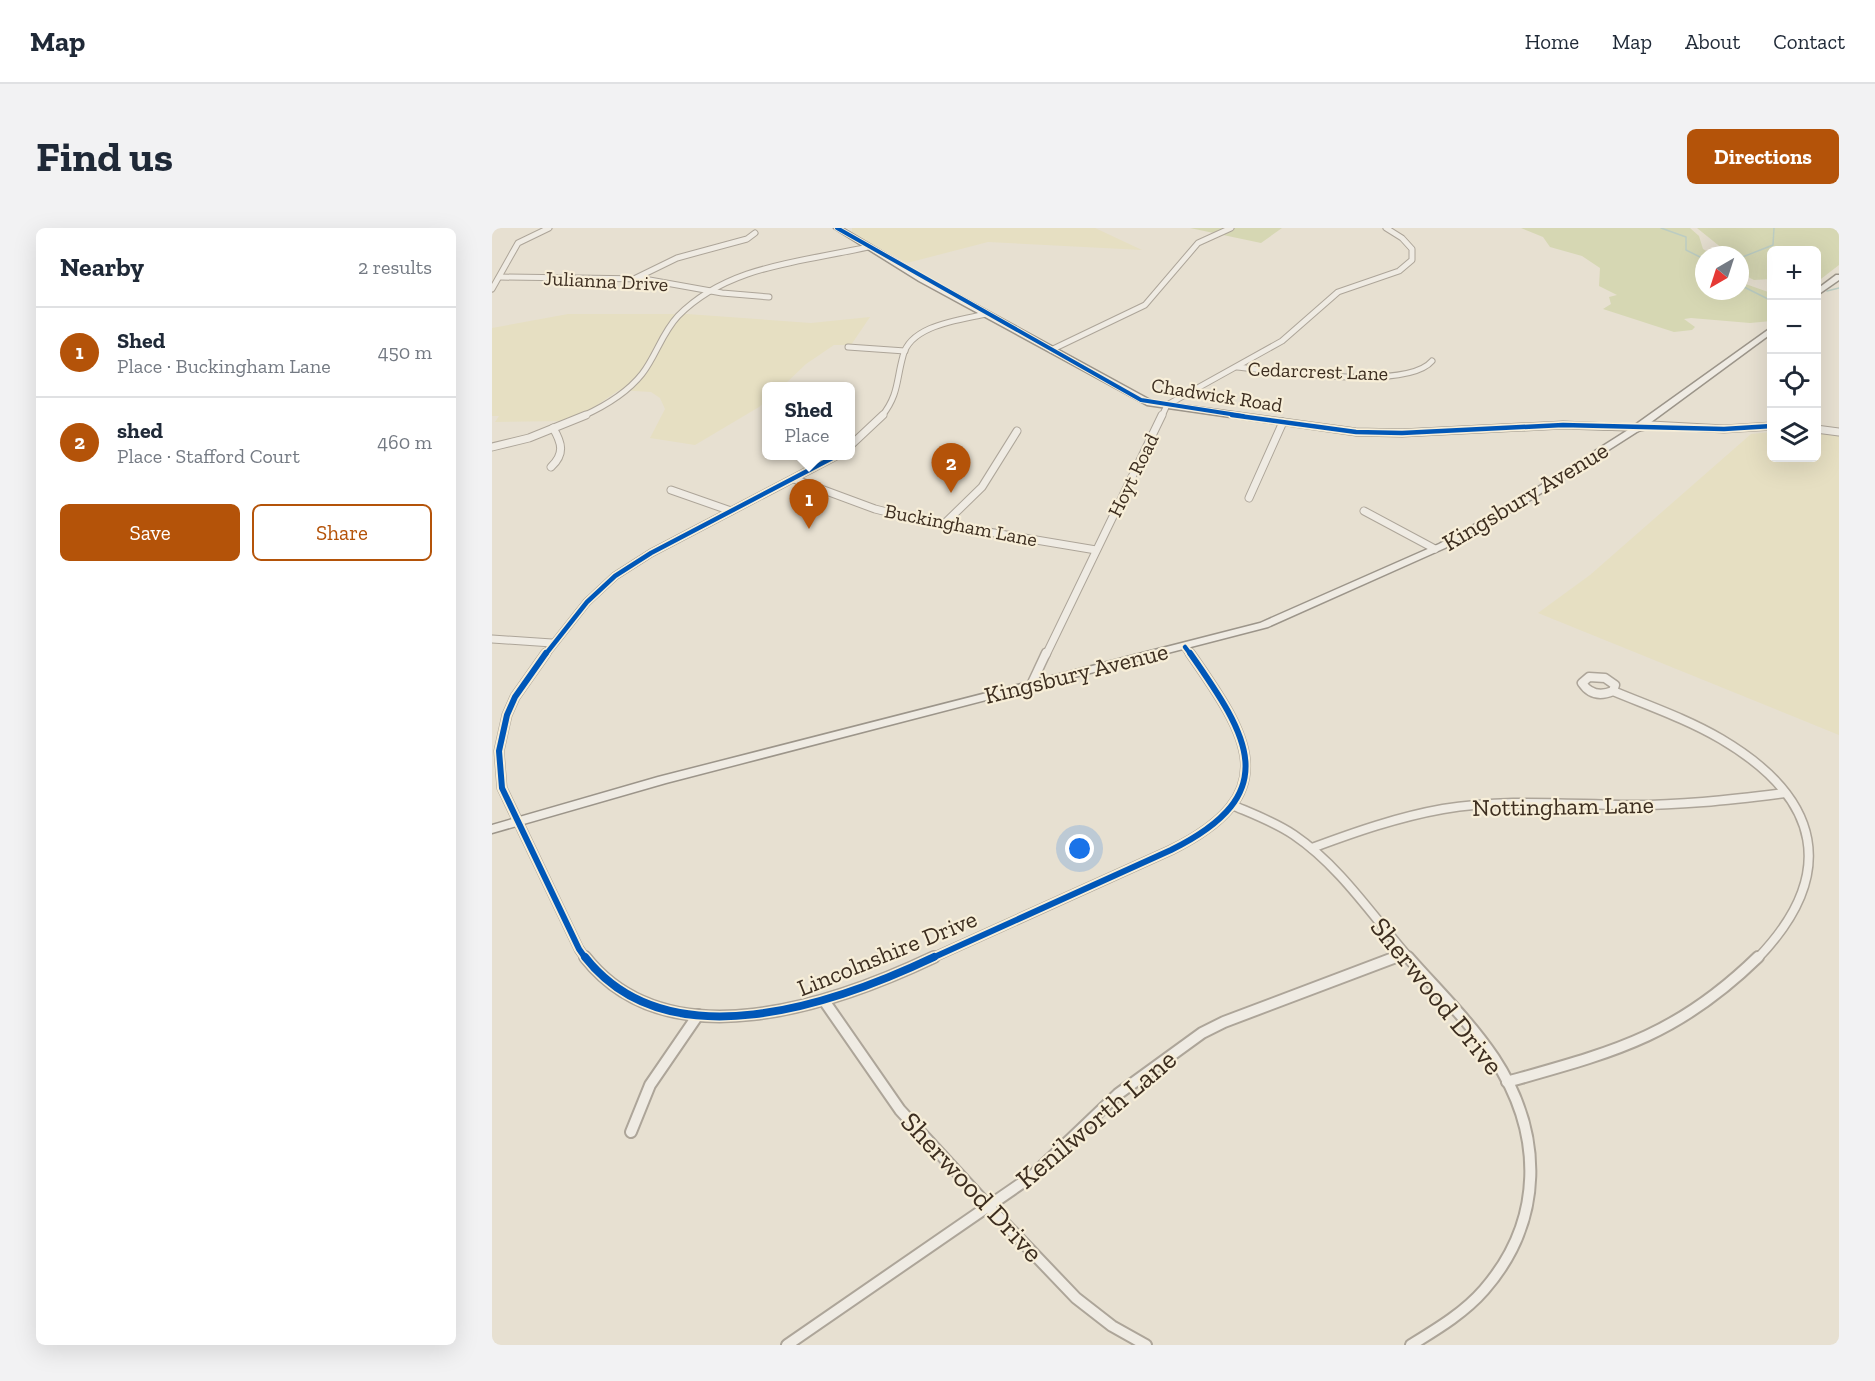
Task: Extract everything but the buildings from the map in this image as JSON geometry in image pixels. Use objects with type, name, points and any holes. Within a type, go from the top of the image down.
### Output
[{"type":"main road","name":"Chadwick Road","points":[[837,228],[1051,351],[1141,399],[1334,431],[1380,433],[1563,425],[1637,428]]},
{"type":"main road","points":[[1821,290],[1839,277]]},
{"type":"main road","name":"Kingsbury Avenue","points":[[492,829],[597,797],[1032,683],[1185,646],[1283,617],[1435,549],[1513,507],[1637,428],[1767,333]]},
{"type":"street","points":[[492,289],[518,243],[549,228]]},
{"type":"street","points":[[1051,351],[1145,305],[1198,243],[1231,228]]},
{"type":"street","name":"Hoyt Road","points":[[1032,683],[1167,405],[1292,334],[1331,296],[1345,288],[1387,276],[1406,266],[1412,260],[1412,249],[1402,238],[1386,228]]},
{"type":"street","points":[[636,278],[662,264],[747,238],[755,233]]},
{"type":"street","points":[[492,447],[553,428],[592,412],[636,381],[668,328],[711,291],[735,278],[795,261],[868,247]]},
{"type":"street","name":"Julianna Drive","points":[[500,277],[636,278],[711,291],[769,297]]},
{"type":"street","points":[[855,442],[874,425],[894,397],[905,351],[914,340],[929,331],[986,314]]},
{"type":"street","points":[[848,347],[905,351]]},
{"type":"street","name":"Cedarcrest Lane","points":[[1236,367],[1383,376],[1418,371],[1426,368],[1432,361]]},
{"type":"street","points":[[1249,498],[1282,422]]},
{"type":"street","points":[[1637,428],[1650,425],[1724,429],[1767,426]]},
{"type":"street","points":[[551,467],[563,454],[564,446],[553,428]]},
{"type":"street","points":[[1821,430],[1839,432]]},
{"type":"street","points":[[943,525],[982,487],[1017,431]]},
{"type":"street","name":"Lincolnshire Drive","points":[[829,460],[622,571],[587,602],[552,643],[515,697],[502,736],[499,767],[502,788],[579,949],[589,964],[611,984],[634,997],[655,1006],[698,1015],[750,1016],[787,1012],[825,1002],[888,977],[1166,853],[1209,828],[1232,805],[1248,772],[1246,742],[1237,723],[1185,646]]},
{"type":"street","name":"Buckingham Lane","points":[[794,479],[875,509],[943,525],[1096,550]]},
{"type":"street","points":[[671,490],[731,511]]},
{"type":"street","points":[[1364,511],[1435,549]]},
{"type":"street","points":[[492,639],[552,643]]},
{"type":"street","points":[[1507,1082],[1635,1044],[1697,1009],[1744,972],[1800,903],[1813,862],[1808,828],[1785,793],[1762,769],[1737,749],[1613,691]]},
{"type":"street","points":[[492,738],[502,736]]},
{"type":"street","name":"Nottingham Lane","points":[[1312,848],[1368,827],[1444,809],[1544,801],[1638,805],[1696,804],[1785,793]]},
{"type":"street","name":"Sherwood Drive","points":[[1232,805],[1276,824],[1312,848],[1482,1042],[1507,1082],[1524,1119],[1532,1156],[1532,1192],[1528,1211],[1514,1248],[1490,1284],[1451,1321],[1411,1345]]},
{"type":"street","name":"Kenilworth Lane","points":[[787,1345],[989,1207],[1046,1164],[1118,1094],[1202,1033],[1224,1022],[1405,954]]},
{"type":"street","name":"Sherwood Drive","points":[[825,1002],[900,1110],[989,1207],[1076,1298],[1113,1326],[1146,1345]]},
{"type":"street","points":[[631,1132],[636,1108],[644,1092],[698,1015]]},
{"type":"shaded area","points":[[852,228],[1095,228],[1142,250],[988,242],[907,263],[852,233]]},
{"type":"shaded area","points":[[568,314],[687,314],[811,323],[870,317],[851,345],[834,345],[806,364],[787,382],[762,382],[762,404],[695,445],[650,438],[665,409],[660,398],[651,392],[619,390],[587,412],[564,421],[495,422],[499,416],[492,416],[492,328]]},
{"type":"shaded area","points":[[1767,432],[1767,462],[1821,462],[1821,433],[1839,434],[1839,735],[1538,613],[1590,575],[1751,434]]},
{"type":"green space","points":[[1190,228],[1282,228],[1261,243]]},
{"type":"green space","points":[[1521,228],[1690,228],[1699,236],[1702,246],[1695,246],[1695,300],[1749,300],[1749,285],[1767,292],[1767,321],[1750,323],[1691,318],[1684,319],[1695,327],[1692,330],[1674,332],[1603,309],[1611,304],[1609,297],[1617,295],[1599,286],[1600,268],[1582,256],[1550,247],[1543,237]]},
{"type":"green space","points":[[1697,228],[1839,228],[1839,265],[1821,279],[1821,246],[1767,246],[1767,279],[1754,280],[1749,278],[1749,246],[1719,246]]},
{"type":"waterway","points":[[1661,228],[1686,237],[1686,250],[1695,254]]},
{"type":"waterway","points":[[1749,254],[1773,245],[1774,228]]},
{"type":"waterway","points":[[1827,291],[1839,288]]},
{"type":"waterway","points":[[1749,290],[1770,300]]},
{"type":"cycle path","points":[[837,228],[1067,360],[1141,400],[1155,404],[1356,432],[1402,433],[1563,425],[1724,429],[1767,426]]},
{"type":"cycle path","points":[[828,460],[651,553],[615,576],[587,602],[555,641],[515,697],[507,715],[499,751],[502,788],[579,949],[597,971],[631,995],[671,1010],[716,1016],[760,1015],[804,1007],[888,978],[1193,839],[1223,815],[1240,791],[1247,768],[1244,745],[1235,722],[1185,647]]},
{"type":"place","name":"shed","points":[[951,493]]},
{"type":"place","name":"Shed","points":[[809,529]]}]
